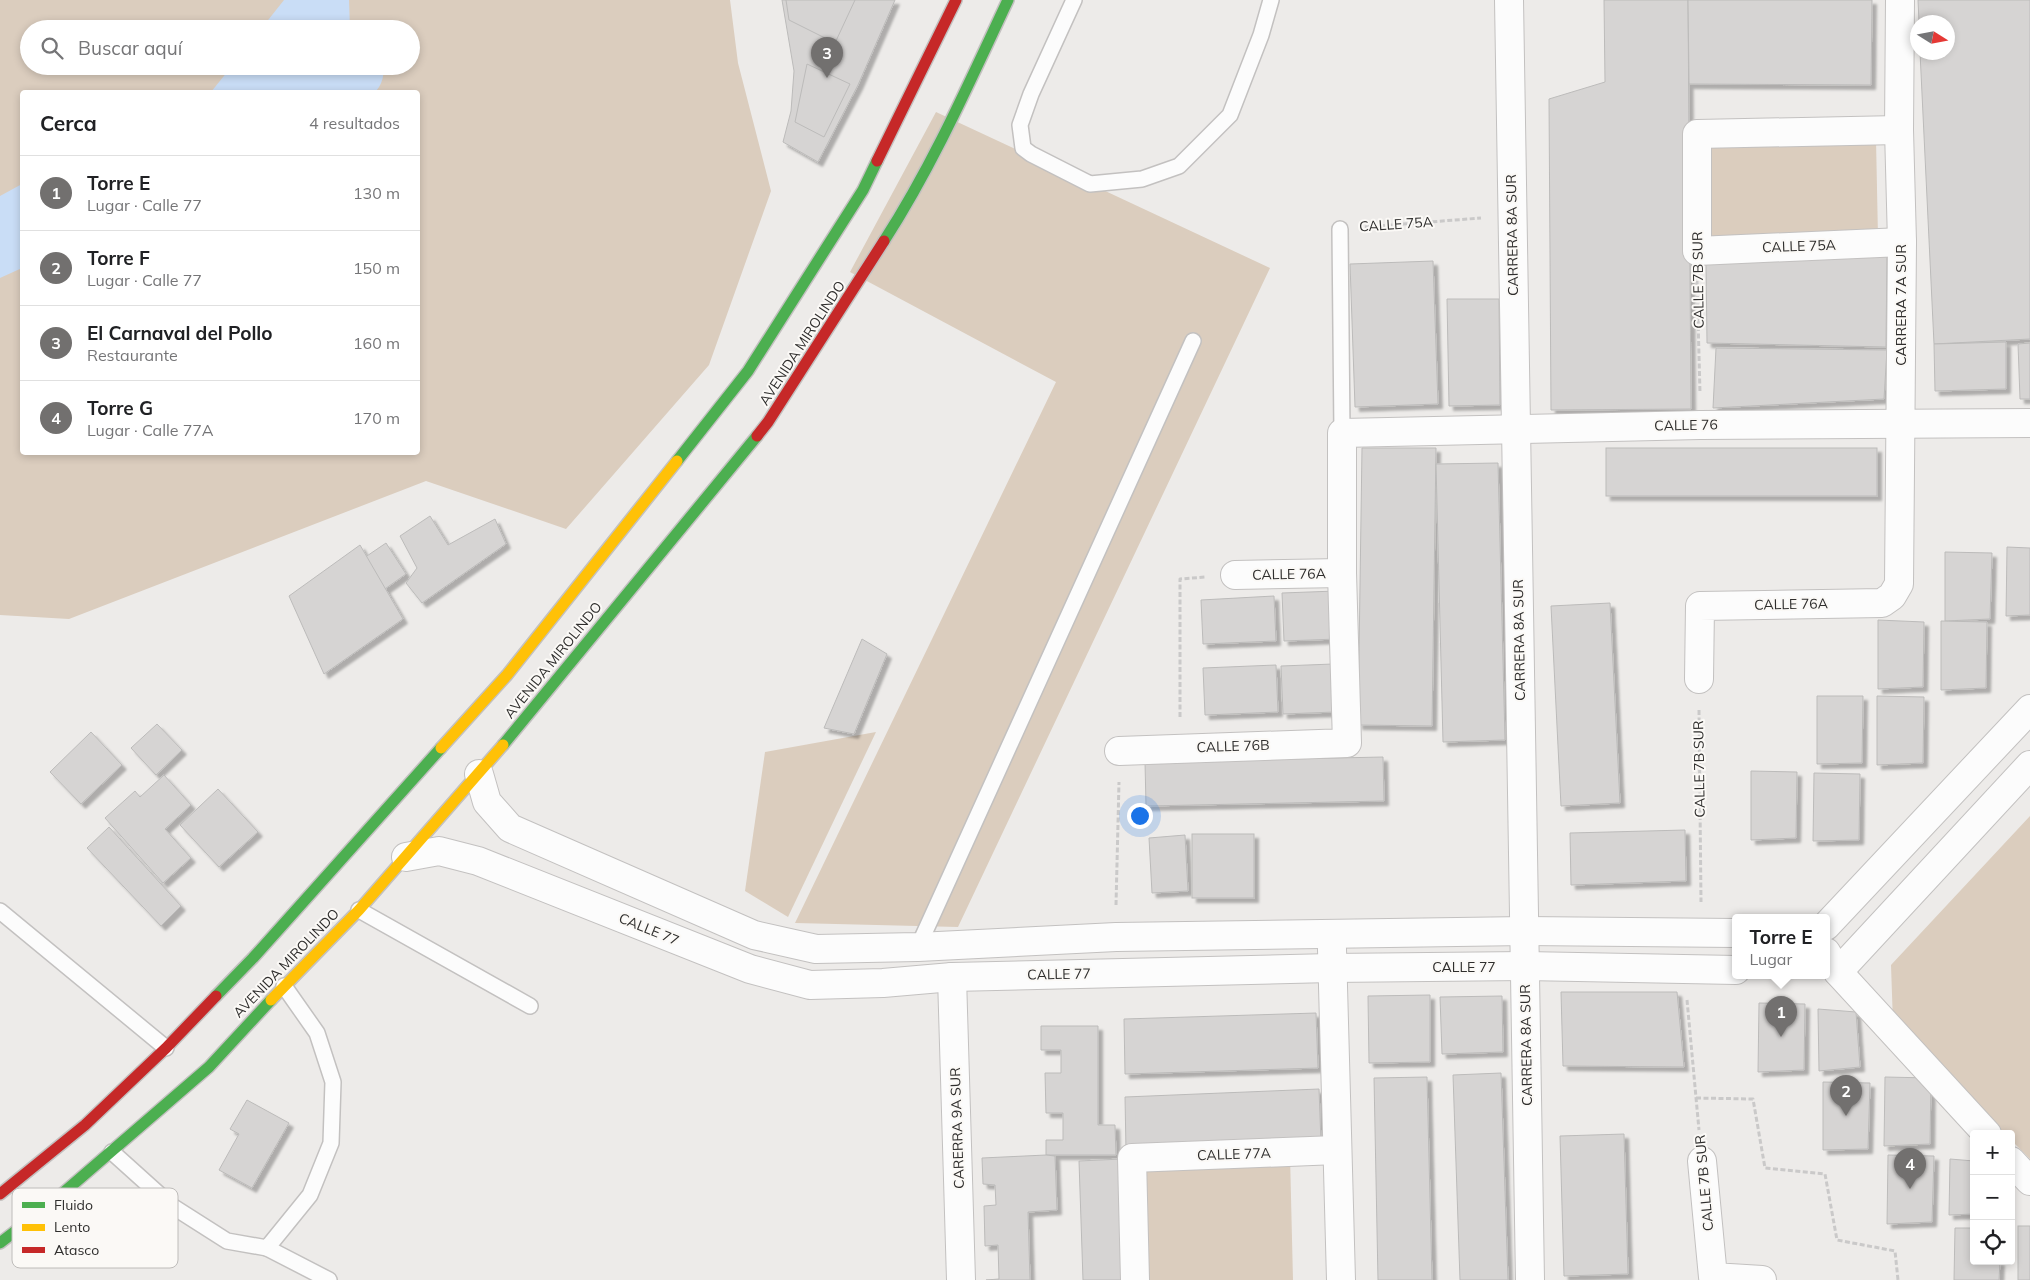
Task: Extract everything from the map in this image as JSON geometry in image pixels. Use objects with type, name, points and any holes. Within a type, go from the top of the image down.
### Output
[{"type":"main road","name":"AVENIDA MIROLINDO","points":[[0,1194],[85,1125],[166,1048],[253,958],[507,675],[748,371],[863,190],[956,0]]},
{"type":"main road","name":"AVENIDA MIROLINDO","points":[[69,1188],[209,1067],[284,986],[359,910],[479,774],[768,422],[898,220],[954,115],[1008,0]]},
{"type":"main road","name":"AVENIDA MIROLINDO","points":[[0,1243],[12,1234]]},
{"type":"street","name":"CARRERA 8A SUR","points":[[1509,0],[1530,1280]]},
{"type":"street","name":"CARRERA 7A SUR","points":[[1882,602],[1892,596],[1899,584],[1902,242],[1899,130],[1900,0]]},
{"type":"street","name":"CALLE 7B SUR","points":[[1697,251],[1697,134],[1899,130]]},
{"type":"street","name":"CALLE 75A","points":[[1697,251],[1902,242]]},
{"type":"street","name":"CALLE 76","points":[[1342,433],[1700,425],[2030,423]]},
{"type":"street","points":[[1342,433],[1342,573]]},
{"type":"street","name":"CALLE 76A","points":[[1234,575],[1342,573]]},
{"type":"street","name":"CALLE 76B","points":[[1119,751],[1347,743],[1342,573]]},
{"type":"street","name":"CALLE 76A","points":[[1699,679],[1700,606],[1882,602]]},
{"type":"street","points":[[1830,922],[2030,708]]},
{"type":"street","points":[[1983,1130],[1830,965],[2030,765]]},
{"type":"street","points":[[479,774],[487,802],[510,828],[754,935],[816,949],[918,947],[1116,937],[1525,931],[1732,934]]},
{"type":"street","name":"CALLE 77","points":[[406,857],[439,851],[478,860],[750,969],[810,985],[883,983],[952,976],[1331,968],[1525,966],[1732,970]]},
{"type":"street","points":[[1332,935],[1331,968],[1341,1280]]},
{"type":"street","points":[[918,947],[918,979]]},
{"type":"street","name":"CARERRA 9A SUR","points":[[952,976],[961,1280]]},
{"type":"street","name":"CALLE 77A","points":[[1135,1280],[1132,1158],[1337,1150]]},
{"type":"street","name":"CALLE 7B SUR","points":[[1702,1161],[1713,1277],[1762,1280]]},
{"type":"street","points":[[2015,1165],[2030,1181]]},
{"type":"lane","points":[[1074,0],[1031,94],[1020,125],[1023,148],[1090,184],[1142,179],[1179,166],[1230,115],[1261,35],[1271,0]]},
{"type":"lane","points":[[1340,229],[1342,433]]},
{"type":"lane","points":[[918,947],[1193,341]]},
{"type":"lane","points":[[359,910],[530,1006]]},
{"type":"lane","points":[[0,911],[166,1048]]},
{"type":"lane","points":[[267,1248],[310,1195],[331,1143],[333,1082],[317,1033],[284,986]]},
{"type":"lane","points":[[112,1152],[152,1188]]},
{"type":"lane","points":[[178,1210],[227,1241],[267,1248],[329,1280]]},
{"type":"path","name":"CALLE 75A","points":[[1340,229],[1512,216]]},
{"type":"path","name":"CALLE 7B SUR","points":[[1697,251],[1700,425]]},
{"type":"path","points":[[1180,579],[1180,748]]},
{"type":"path","name":"CALLE 7B SUR","points":[[1699,679],[1701,932]]},
{"type":"path","points":[[1116,937],[1119,751]]},
{"type":"path","name":"CALLE 7B SUR","points":[[1684,969],[1702,1161]]},
{"type":"path","points":[[1696,1098],[1753,1099],[1765,1168],[1826,1174],[1837,1240],[1895,1251],[1898,1280]]},
{"type":"shaded area","points":[[0,0],[730,0],[738,63],[771,191],[709,365],[566,529],[426,481],[69,619],[0,615]]},
{"type":"shaded area","points":[[936,112],[1270,268],[958,927],[795,923],[1056,382],[850,272]]},
{"type":"shaded area","points":[[1876,140],[1878,237],[1702,243],[1701,147]]},
{"type":"shaded area","points":[[876,732],[788,917],[745,891],[765,752]]},
{"type":"shaded area","points":[[2030,816],[2030,1159],[2015,1144],[2015,1130],[2001,1130],[1893,1023],[1891,965]]},
{"type":"shaded area","points":[[1290,1155],[1293,1280],[1135,1280],[1132,1158]]},
{"type":"water","points":[[284,0],[349,0],[350,20],[268,20]]},
{"type":"water","points":[[225,75],[326,75],[317,90],[213,90]]},
{"type":"water","points":[[20,185],[20,269],[0,278],[0,196]]},
{"type":"building","points":[[782,0],[895,0],[858,85],[818,162],[783,142],[791,111],[794,71]]},
{"type":"building","points":[[786,0],[855,0],[835,43],[789,20]]},
{"type":"building","points":[[1604,0],[1688,0],[1691,409],[1551,410],[1549,99],[1605,82]]},
{"type":"building","points":[[1688,0],[1872,0],[1871,85],[1689,84]]},
{"type":"building","points":[[1918,0],[2030,0],[2030,339],[1934,344],[1920,60],[1955,60],[1955,15],[1919,15]]},
{"type":"building","points":[[807,64],[850,84],[824,137],[795,122]]},
{"type":"building","points":[[1887,254],[1886,347],[1707,343],[1706,263]]},
{"type":"building","points":[[1433,261],[1438,404],[1355,407],[1350,264]]},
{"type":"building","points":[[1447,299],[1499,299],[1500,405],[1449,406]]},
{"type":"building","points":[[2006,342],[2006,389],[1935,391],[1934,344]]},
{"type":"building","points":[[2030,343],[2030,399],[2020,399],[2018,344]]},
{"type":"building","points":[[1716,348],[1887,350],[1884,399],[1713,408]]},
{"type":"building","points":[[1362,448],[1436,448],[1432,726],[1358,725]]},
{"type":"building","points":[[1606,448],[1877,448],[1877,496],[1606,496]]},
{"type":"building","points":[[1498,463],[1505,740],[1443,742],[1436,464]]},
{"type":"building","points":[[430,516],[448,545],[495,519],[506,544],[422,603],[406,583],[417,568],[400,536]]},
{"type":"building","points":[[386,543],[406,574],[382,591],[361,560]]},
{"type":"building","points":[[360,545],[403,619],[324,674],[289,596]]},
{"type":"building","points":[[2007,547],[2030,548],[2030,615],[2006,616]]},
{"type":"building","points":[[1945,552],[1992,553],[1990,619],[1945,621]]},
{"type":"building","points":[[1336,591],[1337,639],[1284,641],[1282,593]]},
{"type":"building","points":[[1274,596],[1276,641],[1203,644],[1201,600]]},
{"type":"building","points":[[1610,603],[1620,803],[1561,806],[1551,606]]},
{"type":"building","points":[[1878,620],[1924,622],[1923,687],[1878,689]]},
{"type":"building","points":[[1941,621],[1987,622],[1986,688],[1941,690]]},
{"type":"building","points":[[862,639],[887,654],[854,734],[824,728]]},
{"type":"building","points":[[1333,664],[1335,712],[1283,714],[1281,666]]},
{"type":"building","points":[[1276,665],[1278,712],[1205,715],[1203,668]]},
{"type":"building","points":[[1817,696],[1863,696],[1862,763],[1817,764]]},
{"type":"building","points":[[1877,696],[1924,697],[1923,763],[1877,765]]},
{"type":"building","points":[[157,724],[182,750],[156,775],[131,748]]},
{"type":"building","points":[[91,732],[122,765],[81,804],[50,772]]},
{"type":"building","points":[[1383,757],[1384,801],[1146,806],[1145,762]]},
{"type":"building","points":[[1751,771],[1797,772],[1796,838],[1751,840]]},
{"type":"building","points":[[1814,773],[1860,774],[1859,840],[1813,841]]},
{"type":"building","points":[[164,775],[191,805],[165,829],[191,858],[163,883],[105,818],[135,791],[140,797]]},
{"type":"building","points":[[218,789],[258,832],[219,867],[180,825]]},
{"type":"building","points":[[109,827],[181,906],[161,926],[87,848]]},
{"type":"building","points":[[1685,830],[1686,881],[1571,885],[1570,833]]},
{"type":"building","points":[[1192,834],[1254,834],[1254,898],[1192,898]]},
{"type":"building","points":[[1185,835],[1188,891],[1152,893],[1149,838]]},
{"type":"building","points":[[1561,992],[1677,992],[1684,1067],[1563,1066]]},
{"type":"building","points":[[1430,995],[1430,1062],[1369,1063],[1368,996]]},
{"type":"building","points":[[1502,996],[1503,1052],[1442,1054],[1440,997]]},
{"type":"building","points":[[1759,1003],[1805,1004],[1804,1070],[1758,1072]]},
{"type":"building","points":[[1818,1009],[1856,1012],[1860,1067],[1819,1071]]},
{"type":"building","points":[[1316,1013],[1318,1068],[1125,1074],[1124,1019]]},
{"type":"building","points":[[1041,1026],[1098,1026],[1098,1125],[1115,1125],[1116,1155],[1046,1155],[1046,1140],[1063,1140],[1063,1113],[1046,1113],[1045,1073],[1061,1073],[1061,1050],[1041,1050]]},
{"type":"building","points":[[1501,1073],[1508,1280],[1460,1280],[1453,1075]]},
{"type":"building","points":[[1427,1077],[1432,1280],[1378,1280],[1374,1078]]},
{"type":"building","points":[[1885,1077],[1931,1078],[1930,1144],[1884,1146]]},
{"type":"building","points":[[1823,1082],[1870,1083],[1868,1149],[1823,1150]]},
{"type":"building","points":[[1319,1089],[1321,1143],[1126,1151],[1125,1097]]},
{"type":"building","points":[[247,1100],[289,1123],[252,1188],[219,1170],[239,1134],[230,1129]]},
{"type":"building","points":[[1624,1134],[1628,1274],[1564,1276],[1560,1136]]},
{"type":"building","points":[[1888,1155],[1934,1156],[1932,1222],[1887,1224]]},
{"type":"building","points":[[1055,1156],[1057,1210],[1028,1212],[1030,1280],[986,1280],[999,1279],[998,1245],[985,1246],[984,1206],[996,1205],[995,1185],[983,1184],[982,1158]]},
{"type":"building","points":[[1122,1159],[1125,1280],[1083,1280],[1079,1161]]},
{"type":"building","points":[[1950,1159],[1970,1161],[1970,1214],[1949,1215]]},
{"type":"building","points":[[2018,1226],[2030,1226],[2030,1280],[2018,1280]]},
{"type":"building","points":[[1955,1228],[1970,1228],[1970,1265],[2000,1265],[1999,1280],[1954,1280]]},
{"type":"waterway","points":[[330,90],[348,75]]},
{"type":"traffic: fast","points":[[884,241],[935,153],[1008,0]]},
{"type":"traffic: fast","points":[[677,461],[748,371],[863,190],[877,161]]},
{"type":"traffic: fast","points":[[503,745],[757,436]]},
{"type":"traffic: fast","points":[[216,996],[253,958],[441,748]]},
{"type":"traffic: fast","points":[[69,1188],[209,1067],[271,1000]]},
{"type":"traffic: fast","points":[[0,1243],[12,1234]]},
{"type":"traffic: slow","points":[[441,748],[507,675],[677,461]]},
{"type":"traffic: slow","points":[[271,1000],[359,910],[503,745]]},
{"type":"traffic: jam","points":[[877,161],[956,0]]},
{"type":"traffic: jam","points":[[757,436],[768,422],[884,241]]},
{"type":"traffic: jam","points":[[0,1194],[85,1125],[166,1048],[216,996]]},
{"type":"place","name":"El Carnaval del Pollo","points":[[827,78]]},
{"type":"place","name":"Torre E","points":[[1781,1037]]},
{"type":"place","name":"Torre F","points":[[1846,1116]]},
{"type":"place","name":"Torre G","points":[[1910,1189]]}]
